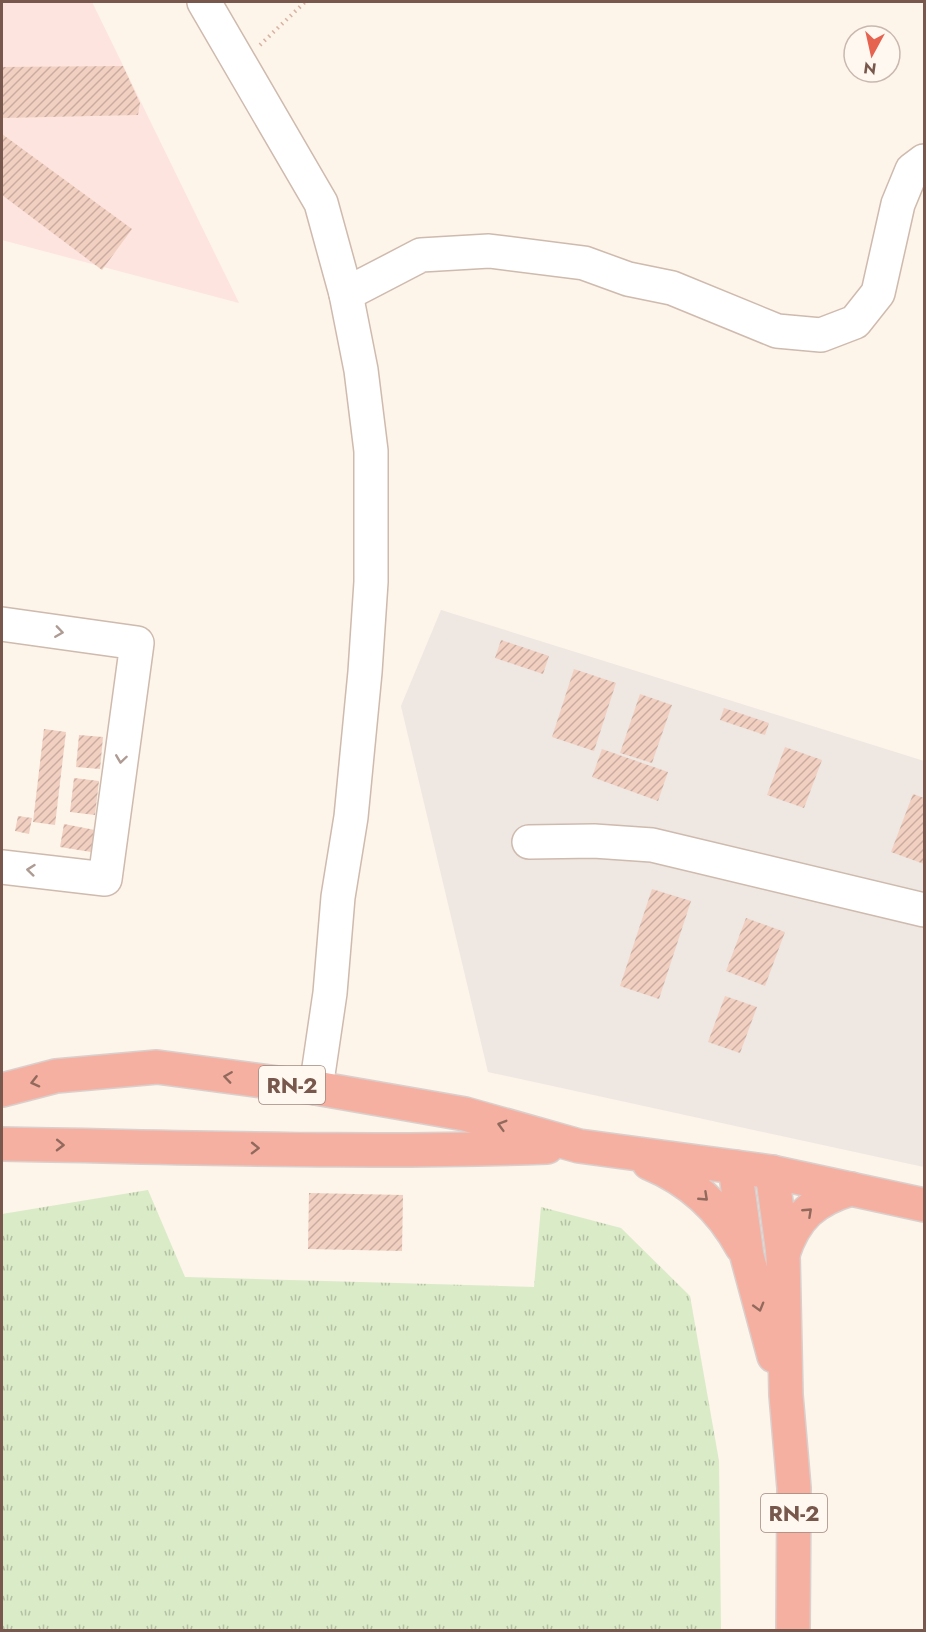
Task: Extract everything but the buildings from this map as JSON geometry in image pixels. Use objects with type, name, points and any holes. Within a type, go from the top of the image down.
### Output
[{"type":"highway","name":"RN-2","points":[[2,1090],[56,1076],[157,1067],[316,1088],[465,1114],[579,1146],[771,1172],[783,1254],[786,1395],[794,1488],[793,1630]]},
{"type":"highway","name":"RN-2","points":[[2,1144],[324,1150],[475,1150],[579,1146]]},
{"type":"highway","points":[[616,1151],[666,1170],[692,1186],[714,1206],[733,1230],[747,1256]]},
{"type":"highway","name":"RN-2","points":[[735,1167],[747,1256],[758,1303],[786,1395]]},
{"type":"highway","points":[[771,1172],[924,1205]]},
{"type":"highway","points":[[783,1254],[796,1223],[807,1211],[820,1201],[850,1189]]},
{"type":"street","points":[[204,2],[321,204],[346,294],[361,370],[371,451],[371,582],[366,672],[352,807],[338,897],[330,993],[316,1088]]},
{"type":"street","points":[[346,294],[421,255],[489,251],[584,263],[628,279],[672,288],[777,331],[821,335],[855,322],[878,292],[898,204],[912,170],[924,161]]},
{"type":"street","points":[[2,624],[137,643],[105,879],[2,867]]},
{"type":"street","points":[[529,842],[594,841],[652,845],[732,862],[924,910]]},
{"type":"path","points":[[241,64],[305,2]]},
{"type":"shaded area","points":[[2,2],[92,2],[239,303],[2,240]]},
{"type":"shaded area","points":[[441,610],[924,761],[924,1167],[488,1072],[401,706]]},
{"type":"green space","points":[[148,1190],[185,1277],[534,1287],[541,1207],[621,1228],[690,1296],[719,1461],[721,1630],[2,1630],[2,1214]]}]
